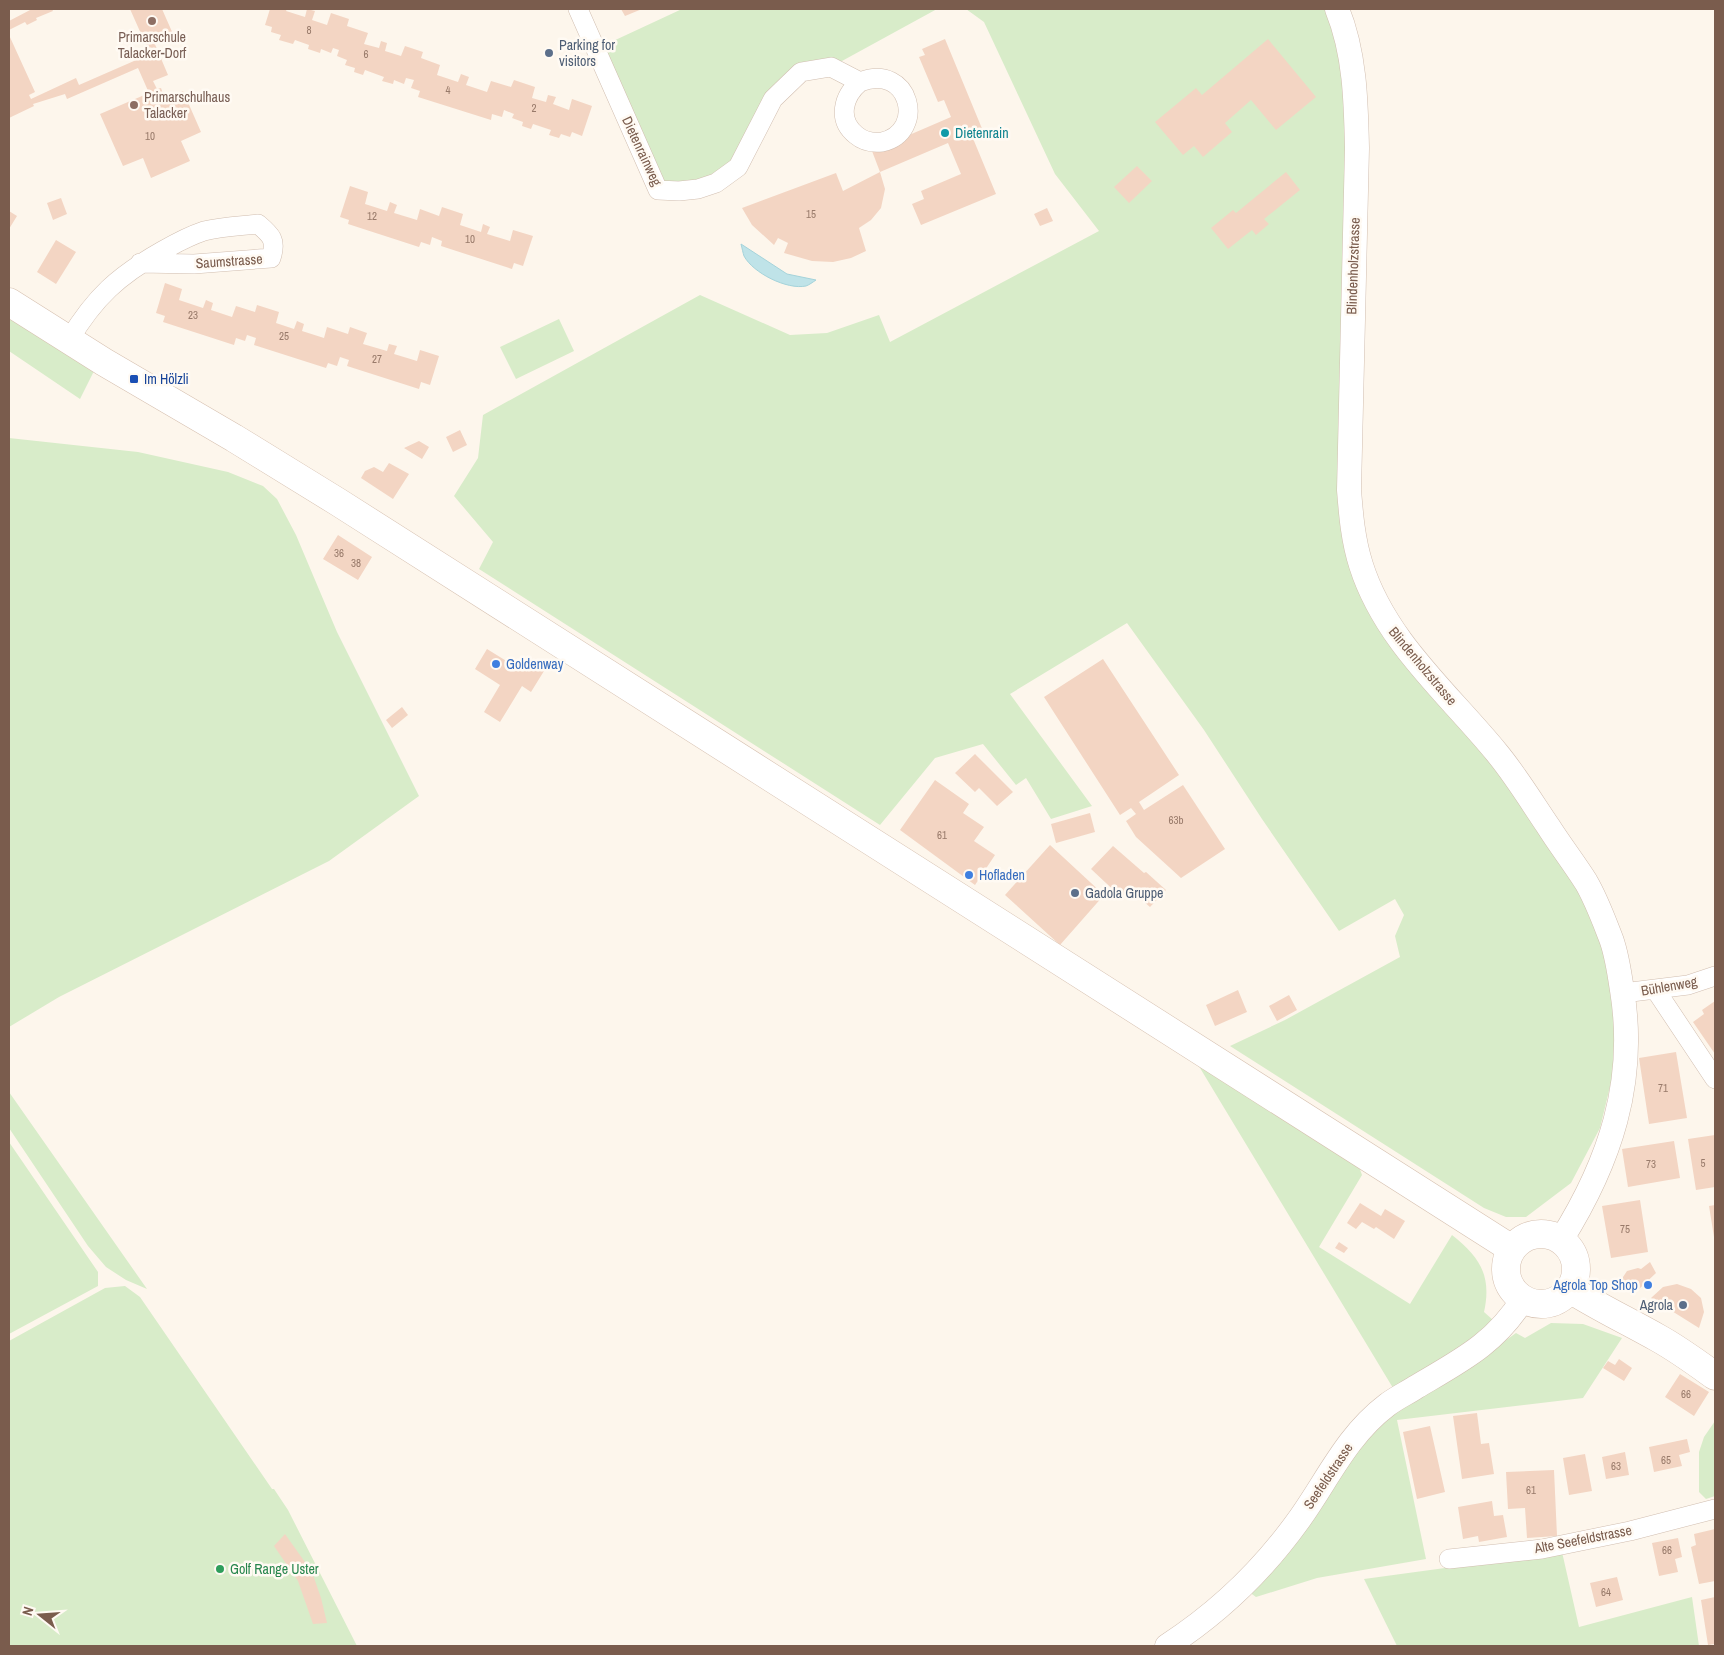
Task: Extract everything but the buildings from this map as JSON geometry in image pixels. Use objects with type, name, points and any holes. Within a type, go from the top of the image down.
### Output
[{"type":"main road","points":[[9,302],[338,502],[1512,1250]]},
{"type":"main road","points":[[1540,1233],[1561,1240],[1569,1247],[1574,1257],[1575,1279],[1570,1289],[1562,1297],[1548,1303],[1533,1303],[1523,1299],[1514,1292],[1507,1277],[1507,1260],[1512,1250],[1519,1241],[1540,1233]]},
{"type":"main road","points":[[1570,1289],[1594,1304],[1659,1338],[1715,1376]]},
{"type":"street","name":"Dietenrainweg","points":[[578,9],[658,190],[679,191],[698,189],[716,183],[738,167],[773,99],[801,72],[831,67],[860,82]]},
{"type":"street","name":"Blindenholzstrasse","points":[[1337,9],[1351,59],[1356,103],[1357,148],[1348,490],[1352,530],[1361,566],[1374,597],[1390,627],[1408,653],[1498,754],[1586,884],[1611,938],[1619,967],[1627,1042],[1622,1098],[1613,1135],[1591,1188],[1561,1240]]},
{"type":"street","name":"Saumstrasse","points":[[69,340],[100,296],[122,276],[140,263],[184,239],[205,231],[258,224],[270,235],[274,247],[271,258],[194,264],[140,263]]},
{"type":"street","name":"Bühlenweg","points":[[1623,994],[1688,985],[1715,976]]},
{"type":"street","points":[[1655,989],[1715,1079]]},
{"type":"street","name":"Seefeldstrasse","points":[[1167,1646],[1206,1618],[1239,1590],[1270,1557],[1297,1523],[1317,1494],[1335,1462],[1359,1431],[1387,1404],[1484,1345],[1507,1323],[1523,1299]]},
{"type":"street","name":"Alte Seefeldstrasse","points":[[1449,1559],[1542,1549],[1630,1531],[1715,1510]]},
{"type":"green space","points":[[682,9],[937,9],[831,67],[801,72],[716,183],[658,190],[596,49]]},
{"type":"green space","points":[[966,9],[1337,9],[1351,59],[1349,490],[1374,597],[1521,786],[1619,967],[1614,1070],[1600,1128],[1571,1183],[1526,1217],[1506,1217],[1484,1208],[1230,1046],[1285,1020],[1400,957],[1395,936],[1404,915],[1395,899],[1339,931],[1204,730],[1127,623],[1010,694],[1092,806],[1051,819],[1026,778],[1016,785],[983,744],[935,758],[880,825],[479,569],[493,542],[454,496],[478,458],[483,415],[700,295],[790,335],[827,333],[879,315],[890,342],[1099,231],[1055,174],[984,22]]},
{"type":"green space","points":[[9,314],[95,369],[80,399],[9,351]]},
{"type":"green space","points":[[559,319],[574,351],[516,379],[500,347]]},
{"type":"green space","points":[[9,438],[138,452],[228,472],[263,486],[277,499],[296,535],[337,632],[419,796],[329,861],[59,997],[9,1027]]},
{"type":"green space","points":[[1194,1058],[1357,1161],[1362,1175],[1319,1247],[1410,1304],[1452,1235],[1470,1251],[1482,1268],[1486,1288],[1484,1312],[1493,1320],[1466,1344],[1393,1388]]},
{"type":"green space","points":[[9,1092],[147,1289],[126,1280],[106,1267],[88,1246],[9,1128]]},
{"type":"green space","points":[[9,1142],[98,1272],[98,1286],[9,1334]]},
{"type":"green space","points":[[125,1286],[140,1297],[288,1510],[357,1646],[9,1646],[9,1341],[105,1288]]},
{"type":"green space","points":[[1551,1323],[1583,1324],[1622,1338],[1583,1398],[1397,1420],[1426,1559],[1317,1578],[1256,1597],[1249,1592],[1368,1432],[1411,1398],[1477,1361],[1516,1333],[1525,1338]]},
{"type":"green space","points":[[1715,1421],[1715,1496],[1706,1499],[1699,1492],[1699,1452],[1704,1437]]},
{"type":"green space","points":[[1562,1552],[1579,1627],[1692,1597],[1699,1646],[1397,1646],[1364,1579]]},
{"type":"water","points":[[741,244],[787,274],[816,280],[806,286],[798,287],[771,279],[748,262],[744,256]]},
{"type":"place","name":"Primarschule Talacker-Dorf","points":[[152,21]]},
{"type":"place","name":"Parking for visitors","points":[[549,53]]},
{"type":"place","name":"Primarschulhaus Talacker","points":[[134,105]]},
{"type":"place","name":"Dietenrain","points":[[945,133]]},
{"type":"place","name":"Im Hölzli","points":[[134,379]]},
{"type":"place","name":"Goldenway","points":[[496,664]]},
{"type":"place","name":"Hofladen","points":[[969,875]]},
{"type":"place","name":"Gadola Gruppe","points":[[1075,893]]},
{"type":"place","name":"Agrola Top Shop","points":[[1648,1285]]},
{"type":"place","name":"Agrola","points":[[1683,1305]]},
{"type":"place","name":"Golf Range Uster","points":[[220,1569]]}]
